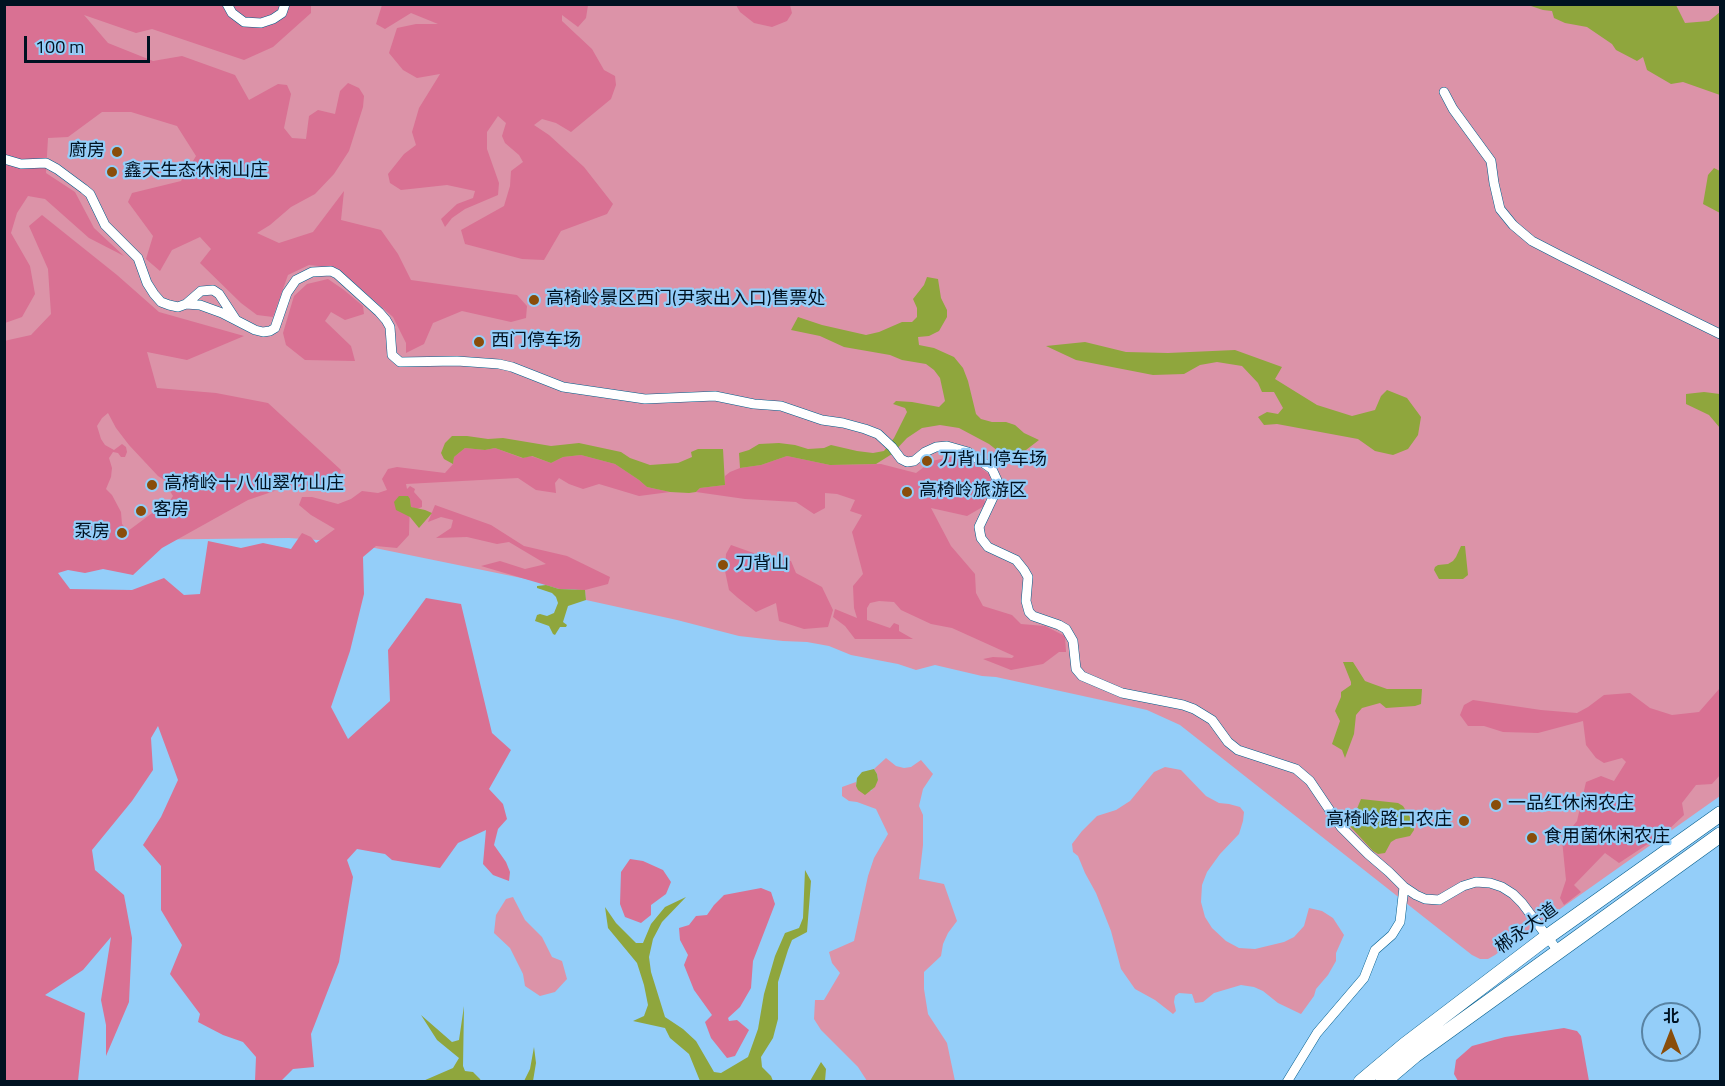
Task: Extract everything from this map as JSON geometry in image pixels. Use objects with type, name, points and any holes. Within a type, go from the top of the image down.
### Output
[{"type":"highway","name":"郴永大道","points":[[1361,1082],[1405,1045],[1547,937],[1720,814]]},
{"type":"highway","name":"郴永大道","points":[[1383,1082],[1415,1055],[1720,835]]},
{"type":"street","points":[[227,4],[232,13],[244,22],[261,23],[282,13],[285,4]]},
{"type":"street","points":[[1444,92],[1453,109],[1491,161],[1500,209],[1513,225],[1532,241],[1720,334]]},
{"type":"street","points":[[4,159],[21,164],[46,164],[57,169],[84,189],[90,195],[105,225],[138,258],[147,283],[161,302],[178,306],[186,304],[212,308],[255,330],[270,331],[275,328],[287,293],[296,280],[312,272],[331,271],[338,274],[386,320],[390,327],[392,355],[400,362],[457,361],[499,364],[563,387],[645,399],[715,396],[754,404],[781,406],[814,418],[866,429],[878,434],[901,459],[907,462],[914,461],[936,447],[947,446],[968,452],[992,469],[998,480],[996,491],[979,527],[981,538],[988,547],[1016,561],[1024,570],[1028,578],[1026,601],[1029,612],[1033,616],[1059,625],[1071,634],[1075,663],[1079,672],[1087,678],[1122,693],[1172,702],[1194,709],[1212,720],[1228,742],[1238,750],[1296,769],[1310,781],[1341,827],[1368,854],[1416,895],[1432,900],[1445,897],[1470,882],[1490,883],[1513,894],[1558,951]]},
{"type":"street","points":[[4,168],[13,168],[21,164]]},
{"type":"street","points":[[186,304],[201,291],[213,290],[219,294],[238,322]]},
{"type":"street","points":[[1287,1082],[1317,1032],[1364,978],[1375,950],[1392,934],[1400,922],[1404,886]]},
{"type":"shaded area","name":"高椅岭旅游区","points":[[4,5],[1720,5],[1720,796],[1495,955],[1488,959],[1480,959],[1180,725],[1147,710],[935,665],[916,670],[851,655],[829,646],[739,636],[586,600],[585,591],[370,547],[289,538],[123,540],[5,346]]},
{"type":"shaded area","points":[[4,5],[311,5],[311,13],[273,47],[244,60],[152,29],[136,33],[84,15],[108,43],[153,61],[182,56],[235,75],[249,100],[278,84],[287,85],[291,94],[284,128],[292,138],[306,139],[309,116],[318,110],[335,114],[340,91],[348,83],[359,88],[364,96],[363,107],[349,151],[334,174],[315,194],[291,207],[257,233],[279,243],[313,232],[344,191],[341,220],[381,230],[398,254],[411,280],[517,295],[527,306],[526,318],[511,322],[462,311],[433,323],[424,344],[406,353],[406,343],[393,317],[337,268],[309,265],[288,275],[273,317],[257,315],[241,303],[200,263],[211,249],[200,237],[172,250],[160,271],[146,259],[153,236],[128,202],[132,193],[181,181],[196,156],[177,126],[131,112],[102,112],[68,137],[48,138],[46,173],[75,192],[94,228],[124,256],[89,238],[45,199],[28,196],[17,213],[11,233],[30,266],[35,294],[22,317],[5,323]]},
{"type":"shaded area","points":[[382,5],[588,5],[586,18],[578,27],[562,15],[562,21],[592,49],[604,70],[615,76],[616,85],[611,99],[571,132],[556,123],[542,119],[534,125],[549,135],[584,167],[613,204],[607,214],[561,231],[544,260],[522,259],[465,244],[461,230],[504,206],[510,186],[511,171],[523,162],[519,155],[505,143],[502,136],[506,123],[498,116],[487,132],[487,149],[499,183],[498,195],[465,209],[452,218],[445,227],[441,219],[457,204],[473,198],[475,191],[447,185],[401,190],[390,183],[388,174],[404,154],[416,145],[412,132],[419,108],[440,74],[417,78],[403,70],[389,53],[397,28],[416,24],[438,24],[411,13],[385,29],[376,24]]},
{"type":"shaded area","points":[[736,5],[790,5],[792,13],[787,21],[772,27],[754,23],[740,12]]},
{"type":"shaded area","points":[[1528,5],[1676,5],[1685,23],[1709,21],[1720,12],[1720,95],[1683,82],[1671,84],[1647,70],[1643,57],[1637,61],[1616,50],[1612,44],[1587,27],[1565,23],[1554,18],[1552,11]]},
{"type":"shaded area","points":[[1714,168],[1720,171],[1720,213],[1703,204],[1708,175]]},
{"type":"shaded area","points":[[42,215],[159,312],[244,336],[187,360],[147,352],[157,388],[216,393],[268,403],[341,470],[335,489],[292,485],[248,500],[162,548],[133,575],[103,569],[85,573],[68,570],[58,573],[70,589],[132,590],[164,578],[184,595],[200,594],[208,541],[241,548],[263,543],[291,549],[302,533],[311,537],[316,543],[335,529],[299,505],[302,497],[312,497],[338,504],[362,491],[378,493],[387,490],[382,479],[388,469],[397,467],[445,473],[453,464],[454,457],[465,448],[485,450],[495,448],[522,458],[531,456],[551,463],[563,457],[581,455],[615,464],[647,487],[670,492],[639,496],[599,484],[583,489],[559,478],[555,483],[556,493],[536,490],[518,478],[406,484],[407,489],[410,486],[415,489],[414,492],[422,501],[422,507],[417,509],[411,507],[410,499],[409,535],[397,548],[376,546],[363,557],[364,594],[350,651],[331,707],[348,739],[390,701],[388,650],[426,598],[461,604],[492,733],[511,750],[489,789],[503,804],[507,819],[498,829],[494,845],[506,862],[510,872],[509,881],[493,875],[483,864],[486,830],[458,843],[440,868],[392,860],[385,854],[357,849],[347,860],[353,877],[339,962],[311,1034],[314,1067],[293,1069],[281,1081],[255,1081],[256,1057],[243,1042],[198,1022],[200,1014],[170,974],[182,945],[161,910],[161,866],[143,845],[161,817],[178,780],[158,726],[151,738],[153,770],[132,801],[92,850],[95,870],[124,895],[132,938],[129,1002],[106,1056],[106,1025],[101,1000],[111,937],[83,970],[45,995],[85,1013],[78,1081],[5,1081],[4,341],[31,335],[51,314],[48,269],[29,226]],"holes":[[[108,413],[116,428],[158,476],[169,483],[168,488],[173,496],[128,531],[122,524],[121,512],[106,489],[112,468],[109,458],[113,452],[125,457],[126,447],[122,444],[114,450],[105,445],[97,426]]]},
{"type":"shaded area","points":[[927,277],[938,279],[947,317],[939,331],[929,336],[918,337],[919,345],[934,348],[954,357],[963,368],[976,414],[981,419],[1015,425],[1024,433],[1039,440],[1026,450],[1003,455],[989,444],[959,428],[940,425],[922,428],[907,438],[892,454],[876,464],[830,465],[787,456],[761,465],[740,468],[739,453],[759,444],[779,443],[808,449],[831,445],[873,453],[884,451],[894,438],[907,412],[905,408],[893,404],[896,401],[939,407],[945,401],[940,378],[926,364],[844,347],[820,336],[791,330],[798,317],[866,335],[902,322],[912,322],[917,317],[917,308],[913,299]]},
{"type":"shaded area","points":[[328,279],[363,306],[364,314],[345,320],[331,312],[325,321],[351,346],[355,361],[305,360],[286,345],[283,333],[294,296],[307,284]]},
{"type":"shaded area","points":[[1085,342],[1126,352],[1235,350],[1282,367],[1275,379],[1317,405],[1352,416],[1375,410],[1381,396],[1387,390],[1407,398],[1421,417],[1418,435],[1408,449],[1393,455],[1375,451],[1358,439],[1277,424],[1264,425],[1258,417],[1267,412],[1278,414],[1283,408],[1274,392],[1262,392],[1258,383],[1242,366],[1217,362],[1200,365],[1184,374],[1153,375],[1076,360],[1046,346]]},
{"type":"shaded area","points":[[1704,392],[1720,394],[1720,428],[1709,415],[1686,404],[1686,394]]},
{"type":"shaded area","points":[[452,436],[503,438],[551,446],[579,443],[621,452],[650,465],[678,463],[692,457],[691,452],[698,449],[723,449],[725,485],[700,488],[696,492],[689,493],[670,492],[647,487],[615,464],[581,455],[563,457],[551,463],[532,456],[523,458],[495,448],[485,450],[465,448],[454,457],[453,464],[444,459],[441,453],[445,443]]},
{"type":"shaded area","points":[[787,456],[830,465],[881,464],[916,473],[932,461],[954,456],[966,458],[975,464],[989,474],[992,484],[982,494],[986,505],[967,516],[931,508],[951,546],[975,574],[976,593],[983,606],[1012,615],[1021,624],[1045,626],[1065,636],[1066,652],[1059,652],[1043,664],[1011,670],[983,659],[1014,656],[952,628],[931,624],[901,610],[894,602],[879,601],[870,603],[867,608],[867,620],[890,628],[894,623],[899,625],[899,631],[913,639],[855,639],[845,626],[833,617],[835,609],[857,618],[853,586],[863,574],[852,532],[862,515],[850,511],[855,500],[825,493],[825,508],[814,514],[796,502],[745,499],[696,492],[700,488],[725,485],[725,476],[740,468],[761,465]]},
{"type":"shaded area","points":[[399,496],[408,496],[411,507],[432,513],[419,528],[410,517],[396,510],[394,502]]},
{"type":"shaded area","points":[[435,505],[491,525],[524,546],[567,556],[610,577],[608,584],[585,590],[559,589],[481,566],[500,561],[525,569],[546,564],[509,542],[497,544],[467,537],[436,538],[451,528],[453,520],[441,517],[428,522]]},
{"type":"shaded area","points":[[731,545],[762,556],[791,561],[796,573],[822,587],[833,610],[828,627],[804,629],[779,621],[776,603],[756,612],[738,598],[729,590],[725,571],[726,554]]},
{"type":"shaded area","points":[[1461,546],[1465,546],[1468,575],[1463,579],[1439,579],[1434,570],[1435,567],[1453,561]]},
{"type":"shaded area","points":[[546,585],[559,589],[585,590],[586,600],[568,606],[563,622],[567,625],[560,627],[555,635],[549,626],[535,621],[537,615],[547,616],[554,613],[558,603],[552,593],[537,588],[537,586]]},
{"type":"shaded area","points":[[1343,662],[1353,662],[1365,681],[1387,689],[1422,689],[1421,704],[1415,706],[1386,708],[1380,703],[1362,708],[1356,715],[1354,734],[1345,758],[1342,750],[1332,744],[1340,721],[1335,711],[1341,692],[1351,685]]},
{"type":"shaded area","points":[[1720,688],[1720,775],[1712,784],[1696,785],[1682,803],[1684,815],[1666,832],[1619,863],[1605,853],[1574,885],[1581,892],[1564,905],[1560,898],[1566,880],[1562,840],[1577,821],[1586,782],[1601,776],[1614,781],[1626,762],[1622,758],[1604,763],[1596,758],[1586,745],[1583,721],[1538,733],[1503,732],[1484,726],[1468,726],[1460,715],[1464,705],[1473,700],[1577,713],[1604,695],[1630,693],[1650,708],[1672,715],[1699,712]]},
{"type":"shaded area","points":[[886,758],[896,766],[904,768],[911,767],[921,760],[933,774],[923,789],[919,806],[923,815],[923,845],[919,879],[944,884],[957,921],[948,933],[941,956],[924,972],[924,989],[928,1014],[947,1043],[955,1081],[867,1081],[858,1067],[821,1030],[814,1019],[815,1000],[824,1000],[840,973],[832,963],[829,952],[854,941],[868,876],[874,858],[888,834],[876,809],[849,801],[842,796],[842,787],[856,782],[856,786],[871,791],[878,780],[874,769]]},
{"type":"shaded area","points":[[1165,767],[1181,770],[1206,796],[1219,803],[1240,807],[1244,812],[1239,834],[1220,854],[1207,872],[1202,885],[1201,902],[1205,917],[1212,928],[1226,941],[1239,948],[1255,949],[1284,942],[1294,937],[1304,926],[1309,908],[1322,911],[1333,918],[1344,935],[1336,953],[1336,961],[1301,1014],[1278,1003],[1263,991],[1241,985],[1214,993],[1203,1002],[1195,1003],[1192,994],[1179,993],[1175,996],[1176,1011],[1173,1014],[1155,1000],[1135,989],[1121,969],[1111,931],[1096,893],[1078,856],[1073,852],[1072,844],[1097,816],[1116,810],[1130,801],[1154,772]]},
{"type":"shaded area","points":[[874,769],[878,780],[875,787],[865,795],[856,786],[857,778],[862,772]]},
{"type":"shaded area","points":[[1361,799],[1398,803],[1403,806],[1414,824],[1414,830],[1410,836],[1391,842],[1385,853],[1378,854],[1373,851],[1348,824]]},
{"type":"shaded area","points":[[630,859],[643,861],[663,870],[671,882],[666,894],[651,905],[651,915],[641,923],[625,917],[620,904],[621,872]]},
{"type":"shaded area","points":[[805,870],[811,881],[807,932],[792,940],[788,950],[778,982],[778,1019],[773,1038],[761,1057],[762,1067],[773,1081],[700,1081],[689,1054],[670,1038],[665,1028],[633,1021],[644,1016],[648,1005],[644,985],[637,963],[608,928],[605,907],[616,923],[636,943],[643,943],[651,924],[665,907],[686,897],[662,922],[653,939],[649,957],[651,972],[665,1017],[696,1041],[714,1072],[721,1073],[748,1057],[758,1029],[764,994],[775,956],[785,933],[799,928],[803,918]]},
{"type":"shaded area","points":[[761,888],[771,892],[775,904],[753,961],[751,988],[740,1007],[728,1018],[729,1021],[737,1020],[749,1030],[735,1056],[727,1058],[711,1038],[705,1022],[712,1015],[694,990],[684,965],[688,955],[680,940],[679,928],[689,925],[696,916],[707,915],[724,895]]},
{"type":"shaded area","points":[[513,897],[525,920],[542,937],[552,957],[562,961],[567,979],[555,992],[540,996],[525,986],[523,974],[510,948],[494,933],[496,915],[506,899]]},
{"type":"shaded area","points":[[464,1006],[463,1066],[465,1071],[473,1072],[481,1081],[423,1081],[453,1068],[459,1058],[437,1040],[421,1015],[452,1042],[459,1040]]},
{"type":"shaded area","points":[[1564,1028],[1577,1031],[1581,1036],[1589,1081],[1458,1081],[1454,1074],[1456,1060],[1472,1046],[1505,1037]]},
{"type":"shaded area","points":[[534,1047],[536,1063],[533,1081],[524,1081],[530,1069]]},
{"type":"shaded area","points":[[821,1062],[826,1069],[825,1081],[810,1081]]},
{"type":"place","name":"廚房","points":[[117,152]]},
{"type":"place","name":"鑫天生态休闲山庄","points":[[112,172]]},
{"type":"place","name":"高椅岭景区西门(尹家出入口)售票处","points":[[534,300]]},
{"type":"place","name":"西门停车场","points":[[479,342]]},
{"type":"place","name":"刀背山停车场","points":[[927,461]]},
{"type":"place","name":"高椅岭十八仙翠竹山庄","points":[[152,485]]},
{"type":"place","name":"高椅岭旅游区","points":[[907,492]]},
{"type":"place","name":"客房","points":[[141,511]]},
{"type":"place","name":"泵房","points":[[122,533]]},
{"type":"place","name":"刀背山","points":[[723,565]]},
{"type":"place","name":"一品红休闲农庄","points":[[1496,805]]},
{"type":"place","name":"高椅岭路口农庄","points":[[1464,821]]},
{"type":"place","name":"食用菌休闲农庄","points":[[1532,838]]}]
